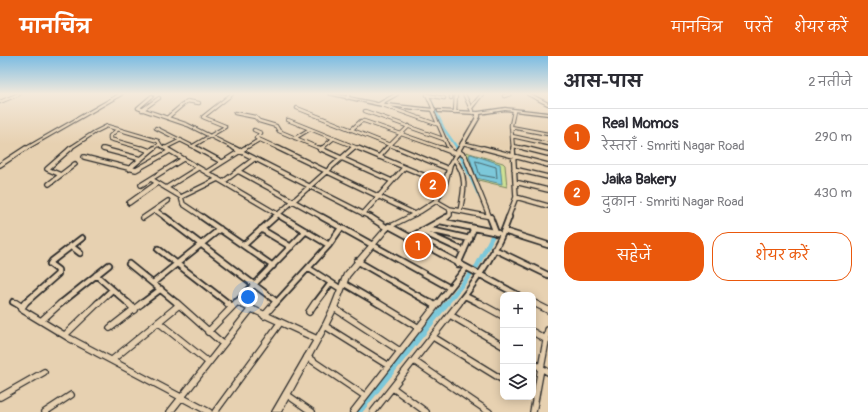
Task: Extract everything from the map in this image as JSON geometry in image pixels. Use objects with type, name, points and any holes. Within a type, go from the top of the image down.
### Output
[{"type":"main road","points":[[441,111],[462,113],[477,117],[495,112],[508,111]]},
{"type":"main road","points":[[276,412],[325,326],[334,308],[342,286],[357,261],[388,227],[415,214],[436,201],[445,184],[455,152],[477,117],[499,111]]},
{"type":"main road","points":[[518,111],[546,114]]},
{"type":"main road","points":[[519,111],[546,114]]},
{"type":"main road","points":[[462,113],[473,113],[477,117]]},
{"type":"street","points":[[0,165],[43,138],[92,111]]},
{"type":"street","points":[[144,111],[168,117],[209,136],[512,292]]},
{"type":"street","points":[[168,117],[175,111]]},
{"type":"street","points":[[193,146],[225,127],[203,117],[211,111]]},
{"type":"street","points":[[303,111],[449,169]]},
{"type":"street","points":[[365,111],[446,140]]},
{"type":"street","points":[[398,111],[438,125]]},
{"type":"street","points":[[435,111],[438,125],[446,140],[455,152]]},
{"type":"street","points":[[373,412],[465,296],[480,275],[503,233],[516,197],[511,127],[514,111]]},
{"type":"street","points":[[235,112],[255,117],[259,121],[276,126],[279,131],[392,181]]},
{"type":"street","points":[[288,120],[445,184]]},
{"type":"street","points":[[351,130],[362,121],[465,156],[491,217],[496,233]]},
{"type":"street","points":[[379,157],[409,126]]},
{"type":"street","points":[[61,175],[48,169],[48,167],[81,141],[102,127],[118,129],[153,139],[183,159],[329,245]]},
{"type":"street","points":[[511,127],[548,134]]},
{"type":"street","points":[[156,128],[222,162]]},
{"type":"street","points":[[118,129],[110,136],[110,139],[150,151]]},
{"type":"street","points":[[295,138],[310,129]]},
{"type":"street","points":[[254,130],[261,133],[256,138],[259,140],[415,214]]},
{"type":"street","points":[[512,136],[548,144],[548,149]]},
{"type":"street","points":[[320,150],[334,138]]},
{"type":"street","points":[[165,148],[181,140]]},
{"type":"street","points":[[207,172],[259,140]]},
{"type":"street","points":[[462,143],[548,165]]},
{"type":"street","points":[[130,169],[160,144]]},
{"type":"street","points":[[513,146],[548,154]]},
{"type":"street","points":[[244,245],[355,147]]},
{"type":"street","points":[[103,149],[141,159]]},
{"type":"street","points":[[84,157],[130,169],[140,168],[170,151]]},
{"type":"street","points":[[141,185],[183,159]]},
{"type":"street","points":[[223,182],[254,159]]},
{"type":"street","points":[[454,159],[462,168],[465,176],[460,211]]},
{"type":"street","points":[[49,184],[75,164]]},
{"type":"street","points":[[166,188],[198,168]]},
{"type":"street","points":[[363,214],[404,168]]},
{"type":"street","points":[[514,169],[548,177]]},
{"type":"street","points":[[238,171],[341,228],[372,243],[450,288]]},
{"type":"street","points":[[151,179],[181,197],[183,204],[274,266]]},
{"type":"street","points":[[181,197],[218,179]]},
{"type":"street","points":[[515,182],[548,190]]},
{"type":"street","points":[[129,203],[157,183]]},
{"type":"street","points":[[516,197],[548,206]]},
{"type":"street","points":[[142,218],[168,201]]},
{"type":"street","points":[[436,201],[460,211],[491,217]]},
{"type":"street","points":[[409,238],[450,215],[450,208]]},
{"type":"street","points":[[155,210],[277,302]]},
{"type":"street","points":[[440,221],[496,233],[503,233],[548,245]]},
{"type":"street","points":[[264,316],[329,245],[341,228]]},
{"type":"street","points":[[458,264],[474,228]]},
{"type":"street","points":[[154,283],[220,229]]},
{"type":"street","points":[[261,229],[291,248]]},
{"type":"street","points":[[423,230],[470,239]]},
{"type":"street","points":[[423,230],[464,251]]},
{"type":"street","points":[[208,332],[236,302],[274,266],[306,231]]},
{"type":"street","points":[[22,307],[58,274],[58,270],[50,264],[82,238]]},
{"type":"street","points":[[71,246],[80,253]]},
{"type":"street","points":[[158,249],[232,307]]},
{"type":"street","points":[[494,249],[548,275]]},
{"type":"street","points":[[357,261],[435,306]]},
{"type":"street","points":[[129,264],[154,283],[223,344]]},
{"type":"street","points":[[41,321],[109,265]]},
{"type":"street","points":[[308,268],[331,283],[342,286],[419,328]]},
{"type":"street","points":[[353,412],[466,268]]},
{"type":"street","points":[[96,275],[135,310]]},
{"type":"street","points":[[309,312],[331,283]]},
{"type":"street","points":[[110,328],[161,289]]},
{"type":"street","points":[[65,336],[112,290]]},
{"type":"street","points":[[465,296],[500,314]]},
{"type":"street","points":[[14,302],[22,307],[23,310],[65,336],[209,412]]},
{"type":"street","points":[[236,302],[250,310],[317,340]]},
{"type":"street","points":[[536,304],[548,310]]},
{"type":"street","points":[[112,360],[179,305]]},
{"type":"street","points":[[334,308],[400,351]]},
{"type":"street","points":[[170,412],[181,396],[250,310]]},
{"type":"street","points":[[450,315],[500,344]]},
{"type":"street","points":[[158,322],[208,362]]},
{"type":"street","points":[[215,412],[280,323]]},
{"type":"street","points":[[325,326],[389,366]]},
{"type":"street","points":[[536,387],[548,330]]},
{"type":"street","points":[[536,334],[547,340]]},
{"type":"street","points":[[433,337],[500,378]]},
{"type":"street","points":[[307,357],[365,396]]},
{"type":"street","points":[[414,361],[489,412]]},
{"type":"street","points":[[535,364],[548,372]]},
{"type":"street","points":[[0,397],[44,372]]},
{"type":"street","points":[[393,388],[426,412]]},
{"type":"street","points":[[286,394],[312,412]]},
{"type":"street","points":[[45,412],[72,395]]},
{"type":"street","points":[[533,400],[533,412]]},
{"type":"green space","points":[[466,152],[503,163],[505,165],[507,187],[474,179]]},
{"type":"water","points":[[471,154],[500,164],[502,184],[476,178],[469,155]]},
{"type":"waterway","points":[[436,111],[444,129],[458,149]]},
{"type":"waterway","points":[[457,148],[480,197]]},
{"type":"waterway","points":[[446,304],[477,266],[493,235],[491,224]]},
{"type":"waterway","points":[[359,412],[447,303]]},
{"type":"place","name":"Jaika Bakery","points":[[433,185]]},
{"type":"place","name":"Real Momos","points":[[418,246]]}]
